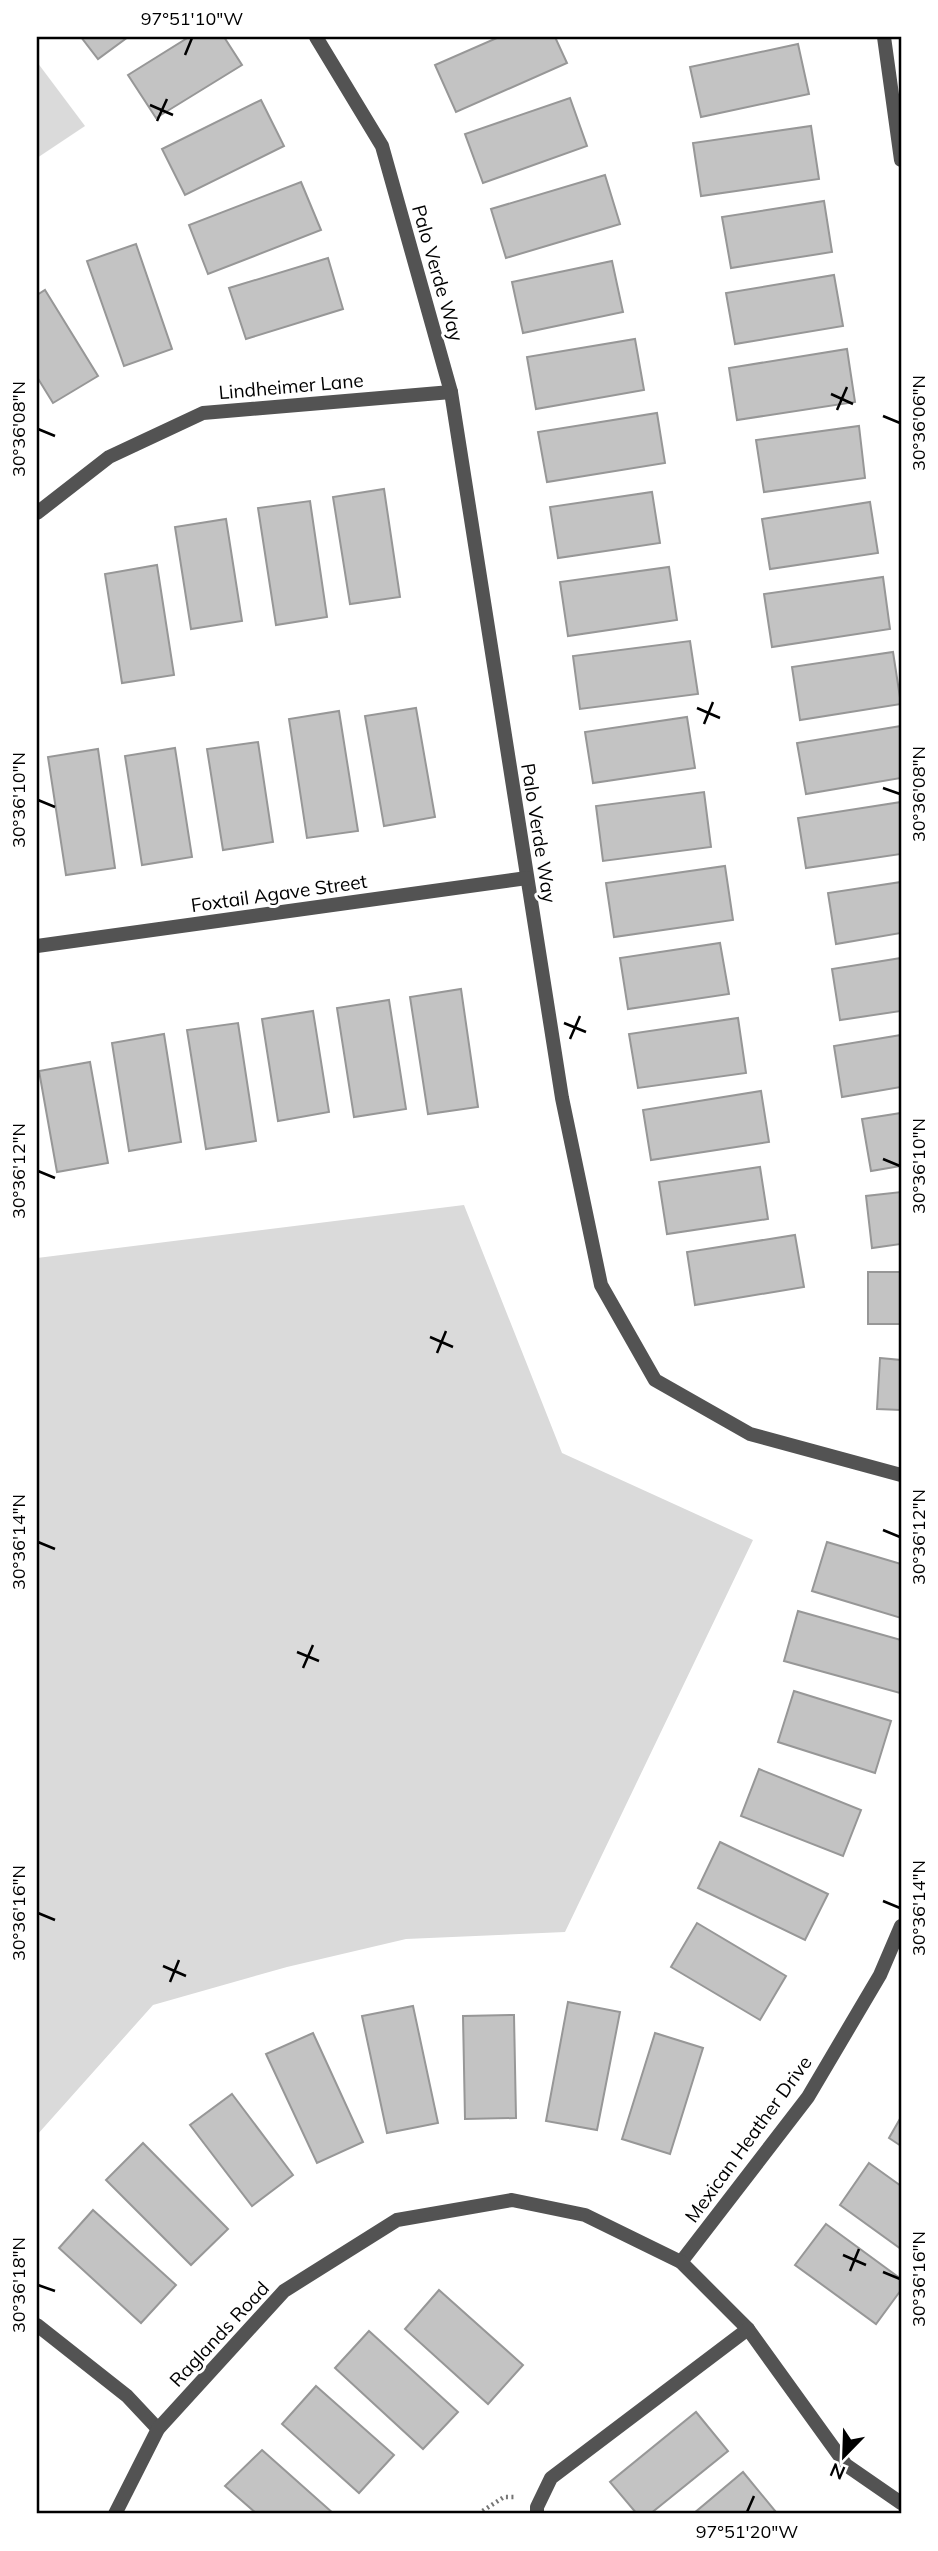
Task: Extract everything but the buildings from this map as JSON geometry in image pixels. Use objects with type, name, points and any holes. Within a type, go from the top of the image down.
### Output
[{"type":"street","name":"Palo Verde Way","points":[[316,37],[382,146],[451,392],[562,1098],[601,1285],[655,1380],[750,1434],[901,1475]]},
{"type":"street","points":[[884,37],[901,159]]},
{"type":"street","name":"Lindheimer Lane","points":[[37,513],[109,457],[203,412],[451,392]]},
{"type":"street","name":"Foxtail Agave Street","points":[[37,947],[527,878]]},
{"type":"street","name":"Mexican Heather Drive","points":[[681,2262],[808,2097],[880,1975],[901,1926]]},
{"type":"street","name":"Raglands Road","points":[[115,2514],[158,2429],[284,2291],[397,2220],[512,2200],[585,2215],[681,2262],[748,2329],[846,2465],[901,2503]]},
{"type":"street","points":[[37,2325],[127,2396],[158,2429]]},
{"type":"street","points":[[538,2508],[551,2478],[748,2329]]},
{"type":"path","points":[[478,2514],[504,2497],[538,2508]]},
{"type":"shaded area","points":[[37,62],[85,126],[37,158]]},
{"type":"shaded area","points":[[464,1205],[562,1453],[753,1540],[565,1932],[406,1939],[287,1967],[153,2005],[37,2135],[37,1258]]}]
